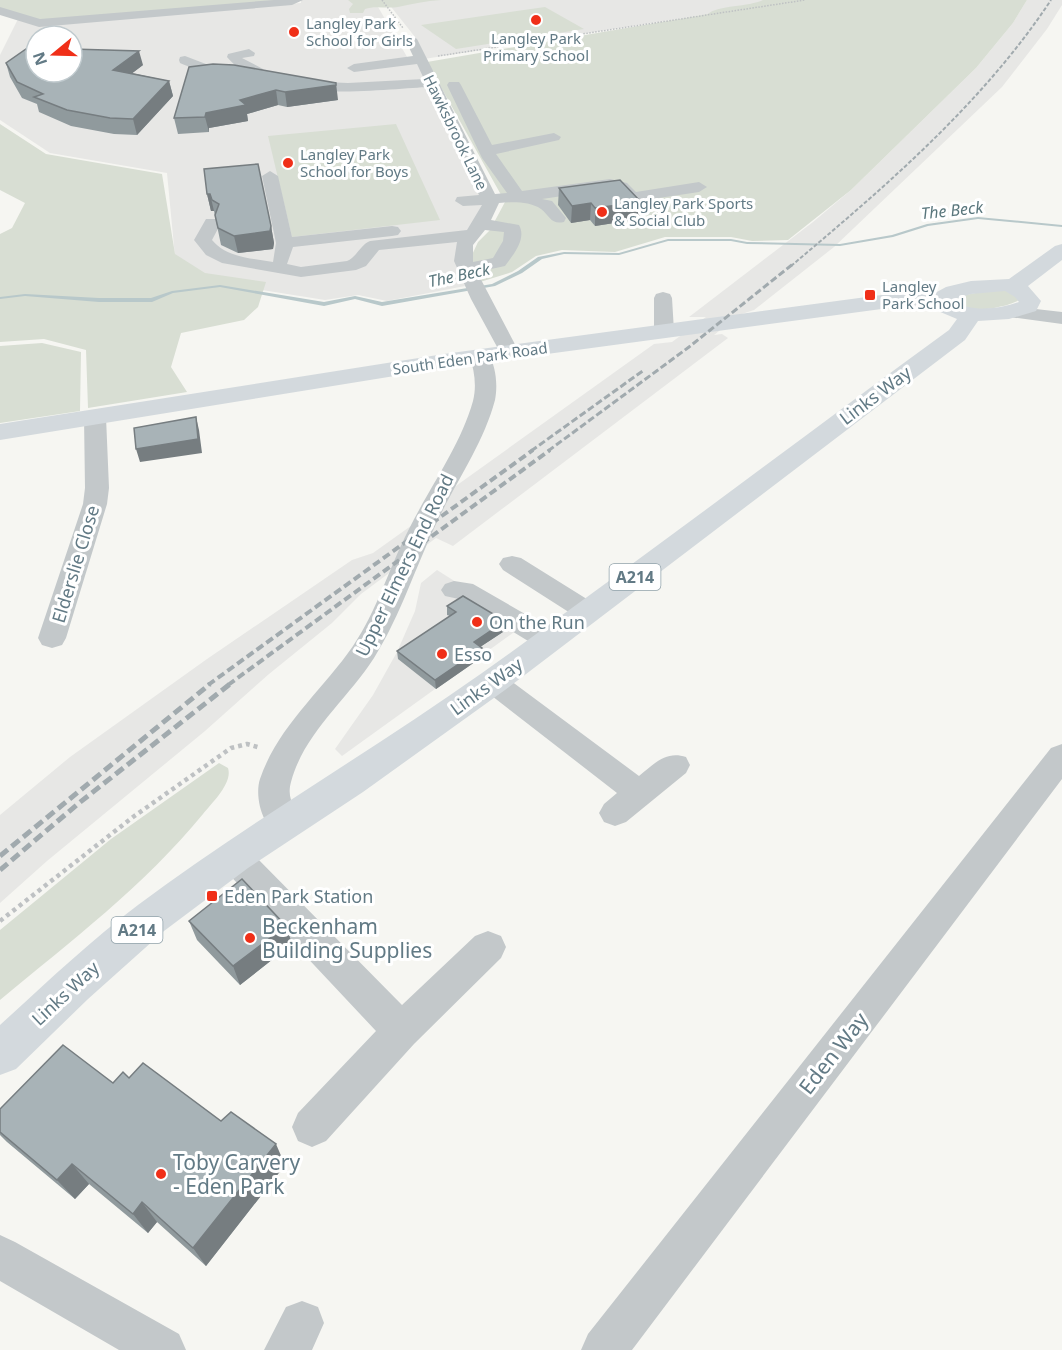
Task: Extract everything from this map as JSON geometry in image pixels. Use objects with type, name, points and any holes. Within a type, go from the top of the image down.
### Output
[{"type":"main road","points":[[941,299],[943,304],[952,311],[969,315],[1022,309],[1028,306],[1030,301],[1025,294],[1013,286],[1062,250]]},
{"type":"main road","name":"South Eden Park Road","points":[[0,432],[480,356],[890,301],[941,299],[947,294],[982,286],[1013,286]]},
{"type":"main road","name":"Links Way","points":[[0,1054],[116,946],[234,857],[350,782],[588,612],[957,335],[967,322],[969,315]]},
{"type":"street","points":[[0,11],[39,23],[308,0]]},
{"type":"street","points":[[369,52],[372,58],[404,57],[412,52]]},
{"type":"street","points":[[343,69],[412,52]]},
{"type":"street","points":[[411,83],[412,52]]},
{"type":"street","name":"Hawksbrook Lane","points":[[412,52],[436,90],[489,198],[491,206],[464,244],[463,261],[480,299],[509,352]]},
{"type":"street","points":[[185,60],[217,73],[267,77],[233,57],[249,53]]},
{"type":"street","points":[[319,72],[291,79],[327,93],[411,83],[436,90]]},
{"type":"street","points":[[454,85],[487,151],[518,197],[546,205],[558,218]]},
{"type":"street","points":[[420,99],[436,90]]},
{"type":"street","points":[[487,151],[554,137]]},
{"type":"street","points":[[270,176],[285,243],[278,268]]},
{"type":"street","points":[[463,201],[518,197],[610,184],[621,186],[632,197],[699,187]]},
{"type":"street","points":[[212,224],[203,240],[205,245],[218,255],[301,272],[337,268],[360,262],[371,247],[376,245],[453,237],[501,226],[513,229],[512,241],[499,262],[469,274]]},
{"type":"street","points":[[285,243],[444,226],[449,228],[453,237]]},
{"type":"street","points":[[663,298],[664,331]]},
{"type":"street","points":[[1030,301],[1062,315]]},
{"type":"street","points":[[1009,312],[1062,315]]},
{"type":"street","name":"Upper Elmers End Road","points":[[287,823],[277,811],[273,795],[278,772],[286,754],[300,733],[358,660],[384,613],[425,520],[479,416],[486,386],[486,376],[480,356]]},
{"type":"street","name":"Elderslie Close","points":[[52,638],[95,504],[97,488],[95,417]]},
{"type":"street","points":[[512,564],[588,612]]},
{"type":"street","points":[[454,590],[464,590],[548,640]]},
{"type":"street","points":[[493,682],[639,793]]},
{"type":"street","name":"Eden Way","points":[[604,1350],[1062,756]]},
{"type":"street","points":[[615,813],[675,765]]},
{"type":"street","points":[[234,857],[401,1031]]},
{"type":"street","points":[[312,1127],[401,1031],[488,946]]},
{"type":"street","points":[[0,1257],[154,1348]]},
{"type":"path","points":[[382,0],[412,52],[805,0]]},
{"type":"path","points":[[0,921],[115,830],[231,748],[247,744],[286,754]]},
{"type":"shaded area","points":[[0,0],[288,0],[36,22],[0,11]]},
{"type":"shaded area","name":"Langley Park School for Boys","points":[[301,0],[374,0],[410,62],[424,60],[485,206],[456,261],[465,286],[387,301],[358,295],[325,300],[218,283],[178,288],[167,173],[50,153],[0,120],[0,55],[18,19],[301,3]]},
{"type":"shaded area","points":[[348,0],[441,0],[369,8],[363,13],[350,13],[349,9],[353,4]]},
{"type":"shaded area","name":"Langley Park Primary School","points":[[422,0],[772,0],[779,3],[424,59],[415,37],[388,3]]},
{"type":"shaded area","points":[[763,0],[1027,0],[1013,23],[976,68],[851,190],[788,240],[752,241],[731,237],[665,237],[615,252],[562,250],[536,256],[512,272],[480,282],[471,257],[478,242],[490,230],[505,202],[427,62],[708,14],[719,9]]},
{"type":"shaded area","points":[[1027,0],[1062,0],[1062,5],[1047,29],[1002,87],[834,247],[754,310],[739,315],[714,335],[722,334],[728,338],[453,546],[436,538],[361,594],[332,623],[47,861],[0,903],[0,815],[70,757],[207,659],[352,560],[373,553],[443,503],[453,488],[654,344],[672,342],[706,317],[689,317],[851,190],[976,68],[1013,23]]},
{"type":"shaded area","points":[[545,7],[584,29],[456,49],[421,25]]},
{"type":"shaded area","points":[[0,124],[46,154],[162,174],[175,254],[205,273],[266,282],[258,307],[244,320],[181,333],[171,367],[187,392],[88,408],[86,350],[44,339],[0,342],[0,234],[12,228],[25,203],[0,190]]},
{"type":"shaded area","points":[[396,124],[440,220],[292,237],[268,136]]},
{"type":"shaded area","points":[[1001,288],[1020,299],[1003,306],[972,310],[950,298]]},
{"type":"shaded area","points":[[42,343],[81,352],[80,411],[0,423],[0,346]]},
{"type":"shaded area","points":[[437,570],[524,625],[342,756],[335,749],[373,695],[397,652],[415,611],[421,583]]},
{"type":"shaded area","points":[[219,763],[228,768],[229,774],[225,786],[180,840],[132,889],[0,1000],[0,930],[111,839]]},
{"type":"building","points":[[84,49],[139,51],[113,70],[169,81],[133,119],[110,118],[67,110],[34,97],[43,94],[17,82],[6,63],[24,50],[24,84],[84,84]]},
{"type":"building","points":[[213,64],[234,65],[336,83],[336,85],[285,92],[276,90],[240,100],[246,105],[206,113],[205,117],[174,118],[189,67]]},
{"type":"building","points":[[258,164],[271,226],[270,231],[234,236],[218,228],[215,215],[219,204],[212,200],[210,194],[207,194],[204,169]]},
{"type":"building","points":[[620,180],[641,202],[595,208],[591,203],[572,206],[559,188]]},
{"type":"building","points":[[196,417],[198,439],[136,449],[134,428]]},
{"type":"building","points":[[463,596],[505,621],[474,642],[482,648],[435,680],[397,651],[456,612],[447,606]]},
{"type":"building","points":[[242,879],[286,926],[233,966],[189,921]]},
{"type":"building","name":"Toby Carvery - Eden Park","points":[[63,1045],[113,1083],[123,1072],[129,1078],[143,1063],[221,1121],[231,1112],[276,1144],[193,1248],[142,1202],[133,1214],[72,1164],[57,1180],[0,1132],[0,1109]]},
{"type":"waterway","name":"The Beck","points":[[0,298],[25,295],[99,300],[152,300],[172,292],[220,286],[324,304],[355,297],[382,304],[493,285],[520,272],[540,258],[564,253],[619,254],[668,240],[731,240],[747,243],[840,245],[893,236],[927,225],[978,218],[1062,226]]},
{"type":"railway","points":[[791,266],[931,142],[995,74],[1051,0]]},
{"type":"railway","points":[[548,451],[689,347],[793,264]]},
{"type":"railway","points":[[531,451],[644,370]]},
{"type":"railway","points":[[208,685],[533,450]]},
{"type":"railway","points":[[228,685],[550,450]]},
{"type":"railway","points":[[0,856],[210,684]]},
{"type":"railway","points":[[0,870],[79,803],[230,684]]},
{"type":"place","name":"Langley Park Primary School","points":[[536,20]]},
{"type":"place","name":"Langley Park School for Girls","points":[[294,32]]},
{"type":"place","name":"Langley Park School for Boys","points":[[288,163]]},
{"type":"place","name":"Langley Park Sports & Social Club","points":[[602,212]]},
{"type":"place","name":"Langley Park School","points":[[870,295]]},
{"type":"place","name":"On the Run","points":[[477,622]]},
{"type":"place","name":"Esso","points":[[442,654]]},
{"type":"place","name":"Eden Park Station","points":[[212,896]]},
{"type":"place","name":"Beckenham Building Supplies","points":[[250,938]]},
{"type":"place","name":"Toby Carvery - Eden Park","points":[[161,1174]]}]
